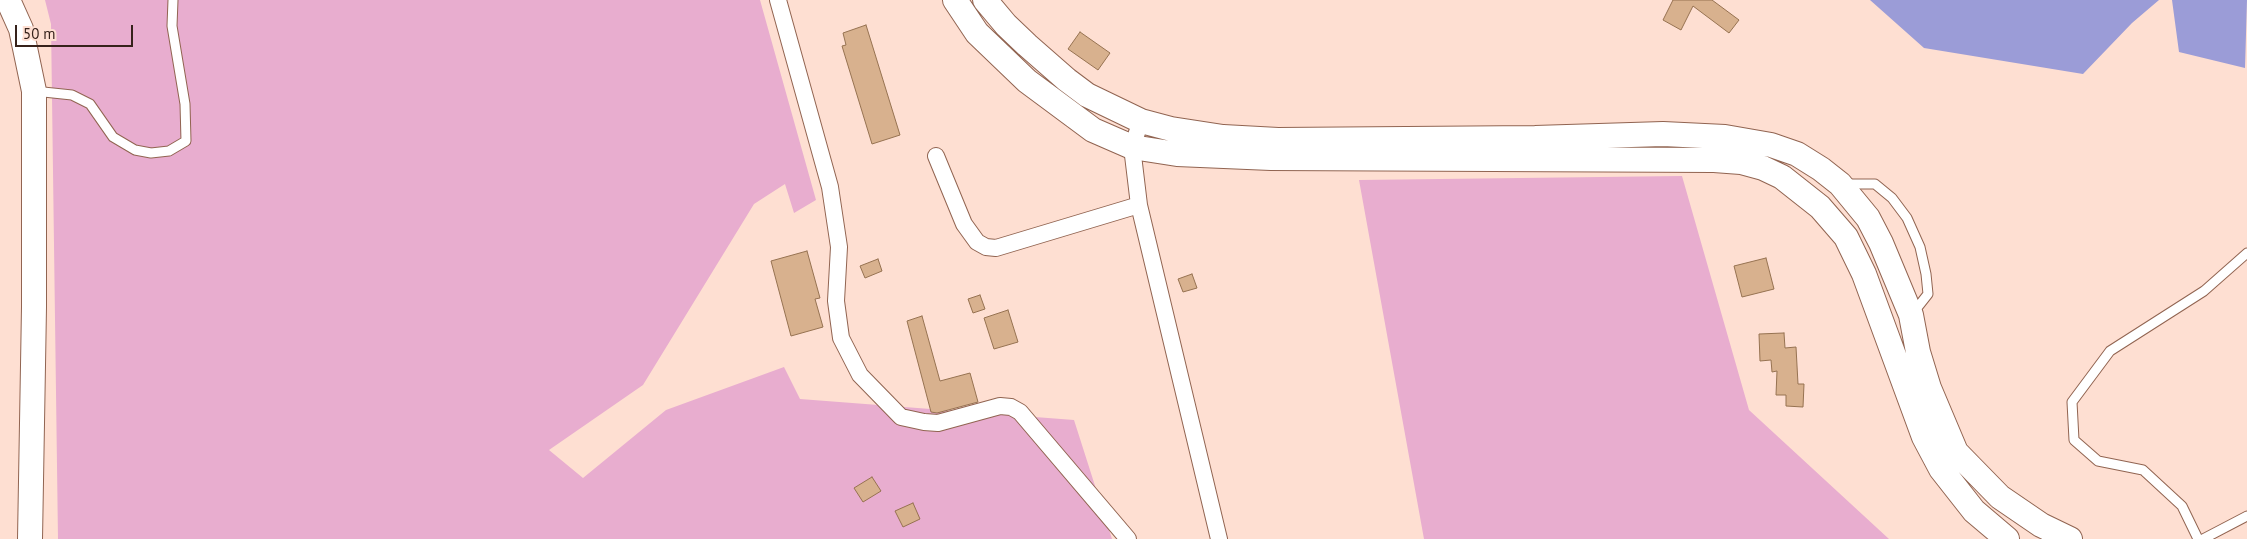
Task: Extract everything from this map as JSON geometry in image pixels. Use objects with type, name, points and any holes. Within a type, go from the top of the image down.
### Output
[{"type":"main road","points":[[8,0],[21,29],[34,91],[34,307],[30,539]]},
{"type":"main road","points":[[955,0],[977,33],[1027,81],[1093,130],[1132,147],[1178,154],[1270,158],[1453,160],[1686,158],[1741,162],[1763,168],[1782,177],[1820,207],[1846,237],[1864,274],[1924,437],[1941,469],[1974,511],[2007,539]]},
{"type":"main road","points":[[985,0],[1006,25],[1067,80],[1107,106],[1141,121],[1172,129],[1223,136],[1278,140],[1663,134],[1725,137],[1771,145],[1797,154],[1840,184],[1868,218],[1881,243],[1912,315],[1918,352],[1929,388],[1956,452],[2000,497],[2041,524],[2070,539]]},
{"type":"street","points":[[778,0],[830,187],[839,247],[836,301],[841,338],[860,375],[901,417],[938,423],[1000,406],[1011,407],[1020,412],[1128,539]]},
{"type":"street","points":[[1141,121],[1132,147],[1139,205],[1219,539]]},
{"type":"street","points":[[936,156],[964,224],[977,242],[986,247],[996,248],[1139,205]]},
{"type":"lane","points":[[34,91],[72,95],[90,104],[113,137],[135,150],[152,153],[169,151],[186,141],[185,104],[172,26],[173,0]]},
{"type":"lane","points":[[1840,184],[1875,184],[1892,198],[1907,218],[1920,247],[1928,294],[1912,315]]},
{"type":"lane","points":[[2198,539],[2182,506],[2144,470],[2098,461],[2074,440],[2072,402],[2110,351],[2204,291],[2247,253]]},
{"type":"lane","points":[[2203,539],[2247,516]]},
{"type":"shaded area","points":[[45,0],[760,0],[816,200],[794,213],[785,184],[754,204],[643,385],[549,450],[583,478],[666,410],[784,367],[800,399],[1074,420],[1112,539],[58,539],[51,24]]},
{"type":"shaded area","points":[[1682,176],[1749,410],[1889,539],[1424,539],[1359,180]]},
{"type":"water","points":[[1870,0],[2159,0],[2132,23],[2083,74],[1924,48]]},
{"type":"water","points":[[2172,0],[2247,0],[2245,68],[2179,52]]},
{"type":"building","points":[[1673,0],[1712,0],[1739,20],[1729,33],[1693,6],[1681,30],[1663,20]]},
{"type":"building","points":[[866,25],[900,135],[872,144],[842,46],[846,45],[843,33]]},
{"type":"building","points":[[1080,32],[1110,53],[1098,70],[1068,49]]},
{"type":"building","points":[[807,251],[820,298],[815,299],[823,327],[791,336],[771,261]]},
{"type":"building","points":[[1766,258],[1774,289],[1742,297],[1734,266]]},
{"type":"building","points":[[878,259],[882,271],[865,278],[860,266]]},
{"type":"building","points":[[1192,274],[1197,288],[1183,292],[1178,279]]},
{"type":"building","points":[[980,295],[985,309],[973,313],[968,299]]},
{"type":"building","points":[[1008,310],[1018,342],[994,349],[984,318]]},
{"type":"building","points":[[922,316],[940,381],[970,373],[978,402],[937,413],[931,412],[907,321]]},
{"type":"building","points":[[1784,333],[1785,348],[1796,347],[1798,384],[1804,384],[1803,407],[1786,406],[1786,395],[1776,395],[1777,371],[1772,372],[1771,360],[1760,361],[1759,334]]},
{"type":"building","points":[[872,477],[881,491],[863,502],[854,488]]},
{"type":"building","points":[[913,503],[920,519],[903,527],[895,511]]}]
